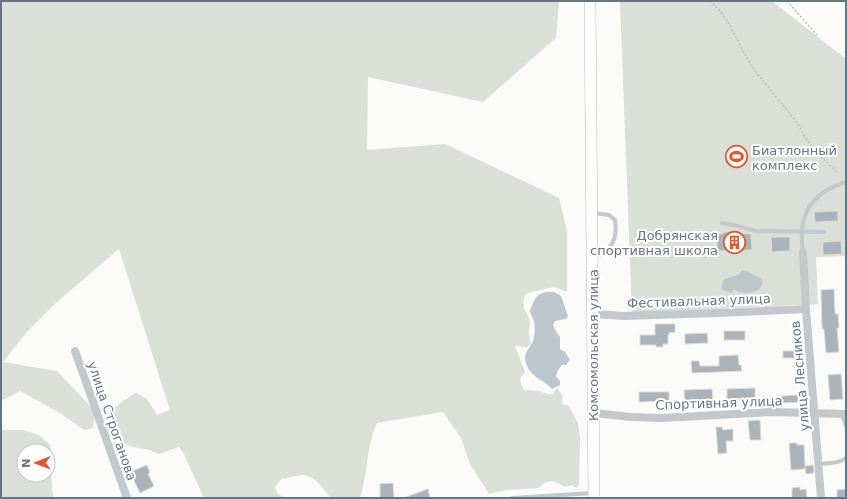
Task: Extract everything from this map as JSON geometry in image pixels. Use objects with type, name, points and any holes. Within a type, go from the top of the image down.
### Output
[{"type":"main road","name":"Комсомольская улица","points":[[590,1],[594,496]]},
{"type":"street","name":"улица Лесников","points":[[803,252],[821,498]]},
{"type":"street","name":"Фестивальная улица","points":[[593,314],[624,316],[806,309]]},
{"type":"street","name":"улица Строганова","points":[[75,351],[127,498]]},
{"type":"street","name":"Спортивная улица","points":[[594,413],[631,418],[773,412],[844,414]]},
{"type":"lane","points":[[803,252],[803,220],[807,210],[812,202],[827,189],[846,182]]},
{"type":"lane","points":[[592,213],[609,215],[615,220],[616,224],[615,236],[610,248],[602,254],[592,258]]},
{"type":"lane","points":[[722,223],[755,231],[824,232]]},
{"type":"lane","points":[[844,414],[846,426]]},
{"type":"lane","points":[[819,464],[840,462],[846,458]]},
{"type":"lane","points":[[512,498],[594,496]]},
{"type":"path","points":[[710,1],[726,18],[748,60],[757,73],[798,124],[816,152],[838,173]]},
{"type":"path","points":[[787,1],[817,35]]},
{"type":"shaded area","points":[[1,1],[559,1],[556,38],[483,102],[368,77],[367,150],[445,144],[559,198],[567,230],[567,292],[554,287],[531,292],[525,295],[523,304],[530,322],[529,338],[531,344],[527,347],[515,346],[525,372],[520,378],[524,390],[553,394],[557,388],[563,396],[562,404],[569,406],[578,423],[580,439],[579,485],[576,488],[572,485],[565,487],[553,481],[546,482],[538,488],[507,490],[489,494],[470,464],[461,438],[443,412],[377,423],[370,445],[360,498],[331,498],[315,479],[306,475],[301,475],[281,479],[275,487],[278,494],[287,498],[204,498],[183,452],[179,447],[159,454],[150,450],[133,447],[109,436],[109,420],[114,409],[136,393],[147,399],[157,415],[170,410],[119,249],[58,301],[26,333],[3,362],[57,371],[95,411],[93,428],[84,430],[60,413],[20,391],[1,401]]},
{"type":"shaded area","name":"Биатлонный комплекс","points":[[620,1],[772,1],[846,59],[846,256],[816,257],[818,304],[632,313]]},
{"type":"shaded area","points":[[742,270],[762,279],[761,287],[759,289],[744,293],[734,289],[731,293],[721,288],[724,279],[738,275]]},
{"type":"shaded area","points":[[554,292],[561,296],[568,316],[566,319],[555,321],[553,325],[560,337],[560,349],[565,352],[570,360],[566,365],[562,365],[558,370],[556,376],[560,381],[560,385],[552,389],[532,374],[527,367],[525,359],[526,353],[533,341],[535,333],[534,322],[530,310],[534,300],[540,294]]},
{"type":"shaded area","points":[[1,430],[23,430],[39,435],[48,443],[16,443],[16,483],[52,483],[53,498],[1,498]]},
{"type":"building","points":[[838,211],[838,221],[815,222],[814,212]]},
{"type":"building","name":"Добрянская спортивная школа","points":[[723,232],[751,234],[752,250],[717,251],[717,234],[723,234]]},
{"type":"building","points":[[771,237],[790,237],[790,251],[772,252]]},
{"type":"building","points":[[841,241],[842,254],[823,255],[823,242]]},
{"type":"building","points":[[834,289],[835,314],[838,314],[839,328],[837,328],[839,352],[826,353],[824,329],[822,329],[821,290]]},
{"type":"building","points":[[655,324],[675,324],[675,332],[669,333],[668,335],[668,344],[663,344],[663,347],[656,347],[656,345],[640,345],[640,335],[655,335]]},
{"type":"building","points":[[724,331],[745,331],[745,340],[724,340]]},
{"type":"building","points":[[707,333],[708,343],[685,344],[685,334]]},
{"type":"building","points":[[783,351],[797,351],[797,358],[783,358]]},
{"type":"building","points":[[738,355],[739,365],[741,365],[742,371],[692,373],[691,361],[699,361],[700,366],[719,366],[719,356]]},
{"type":"building","points":[[841,374],[843,399],[830,400],[828,375]]},
{"type":"building","points":[[755,388],[755,398],[727,399],[727,389]]},
{"type":"building","points":[[712,389],[713,400],[685,401],[684,390]]},
{"type":"building","points":[[639,392],[669,392],[669,401],[639,402]]},
{"type":"building","points":[[800,395],[800,402],[782,403],[782,396]]},
{"type":"building","points":[[760,420],[761,440],[750,440],[748,421]]},
{"type":"building","points":[[716,427],[722,427],[723,430],[733,429],[733,441],[726,441],[727,453],[718,454]]},
{"type":"building","points":[[789,443],[804,445],[805,466],[813,465],[814,473],[806,474],[805,467],[805,469],[791,470]]},
{"type":"building","points":[[147,465],[150,473],[148,474],[154,486],[140,493],[130,472]]},
{"type":"building","points":[[393,483],[394,498],[380,498],[380,484]]},
{"type":"building","points":[[800,487],[800,490],[806,489],[807,498],[792,498],[792,488]]},
{"type":"building","points":[[428,489],[430,498],[406,498],[406,497]]},
{"type":"building","points":[[846,489],[846,498],[837,498],[837,490]]},
{"type":"place","name":"Биатлонный комплекс","points":[[736,157]]},
{"type":"place","name":"Добрянская спортивная школа","points":[[734,242]]}]
